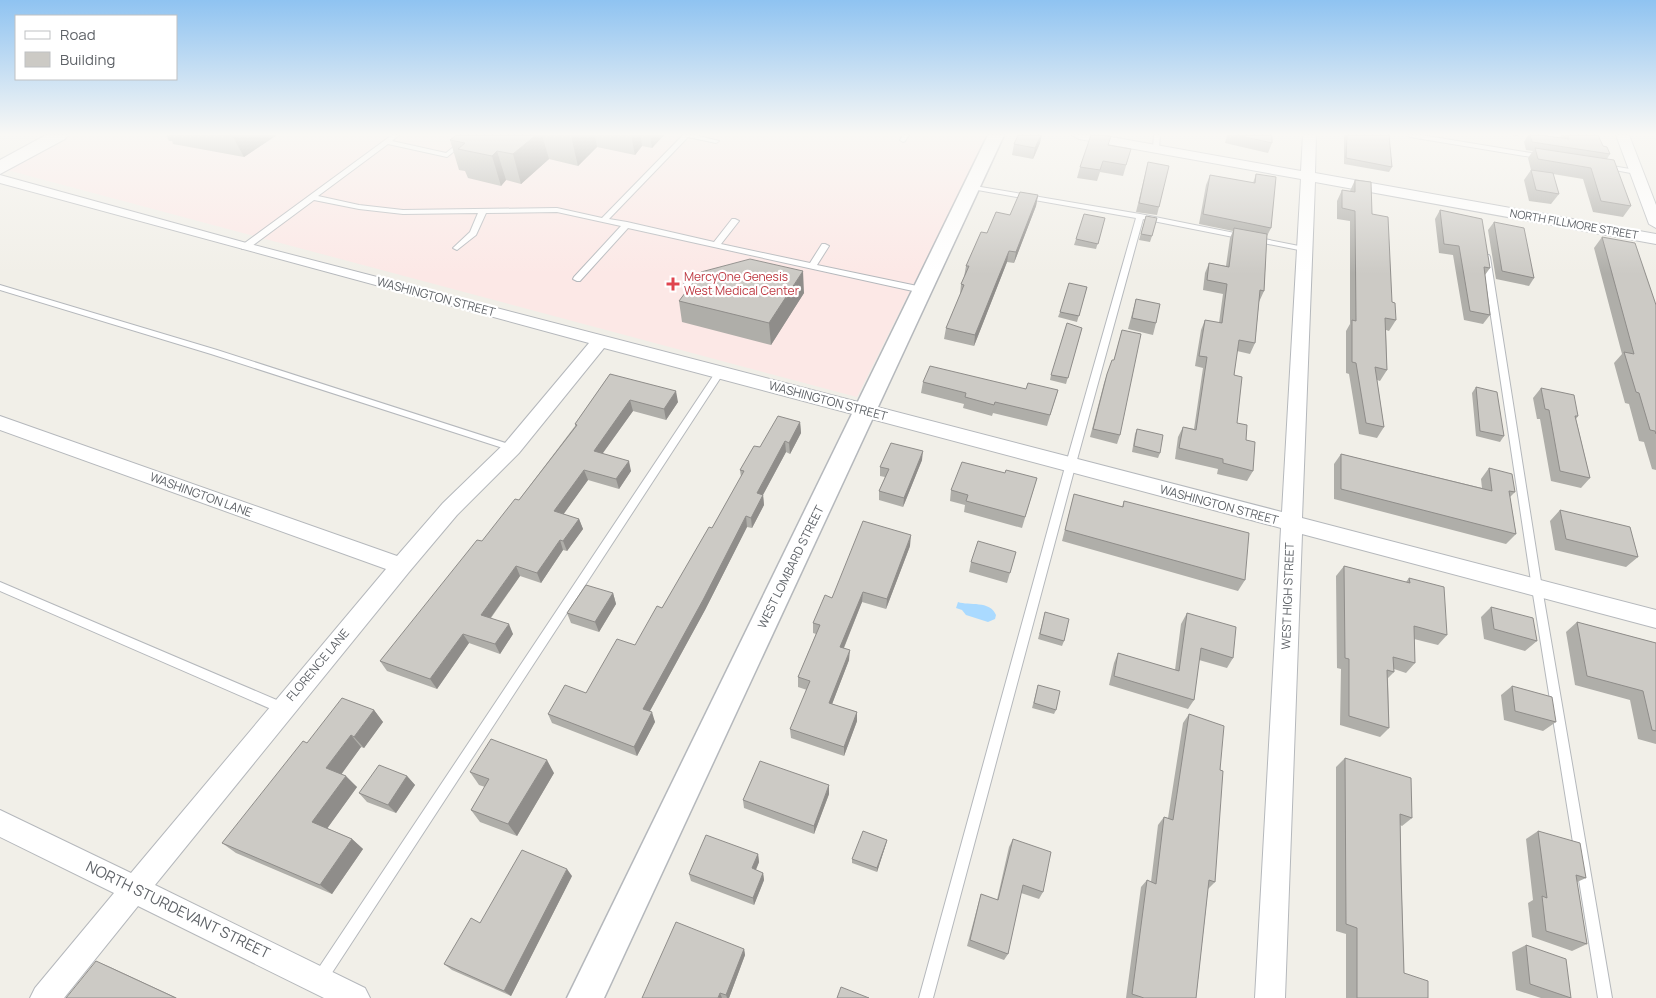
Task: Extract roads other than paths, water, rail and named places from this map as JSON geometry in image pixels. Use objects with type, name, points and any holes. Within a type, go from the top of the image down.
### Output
[{"type":"street","name":"WASHINGTON STREET","points":[[9,182],[246,248],[601,340],[1656,620]]},
{"type":"street","name":"WEST LOMBARD STREET","points":[[585,998],[975,182]]},
{"type":"street","name":"WEST HIGH STREET","points":[[1270,998],[1286,670],[1290,524],[1308,182]]},
{"type":"street","name":"NORTH FILLMORE STREET","points":[[1338,182],[1479,212],[1656,239]]},
{"type":"street","points":[[1640,182],[1656,224]]},
{"type":"street","name":"FLORENCE LANE","points":[[45,998],[282,708],[401,566],[450,509],[512,448],[601,340]]},
{"type":"street","name":"WASHINGTON LANE","points":[[0,423],[401,566]]},
{"type":"street","name":"NORTH STURDEVANT STREET","points":[[0,823],[348,996]]},
{"type":"lane","points":[[246,248],[333,182]]},
{"type":"lane","points":[[605,219],[641,182]]},
{"type":"lane","points":[[972,187],[1140,216],[1304,250]]},
{"type":"lane","points":[[312,197],[359,207],[395,211],[557,210],[922,290]]},
{"type":"lane","points":[[457,248],[473,233],[483,211]]},
{"type":"lane","points":[[926,998],[1070,466],[1140,216]]},
{"type":"lane","points":[[717,244],[735,221]]},
{"type":"lane","points":[[578,279],[627,224]]},
{"type":"lane","points":[[813,266],[825,246]]},
{"type":"lane","points":[[1485,246],[1538,588],[1605,998]]},
{"type":"lane","points":[[772,269],[780,258]]},
{"type":"lane","points":[[688,284],[698,287],[716,282]]},
{"type":"lane","points":[[0,287],[214,352],[512,448]]},
{"type":"lane","points":[[319,980],[720,372]]},
{"type":"lane","points":[[0,586],[282,708]]},
{"type":"water","points":[[958,602],[989,607],[996,615],[995,619],[988,622],[966,615],[962,610],[956,608]]},
{"type":"place","name":"MercyOne Genesis West Medical Center","points":[[673,284]]}]
